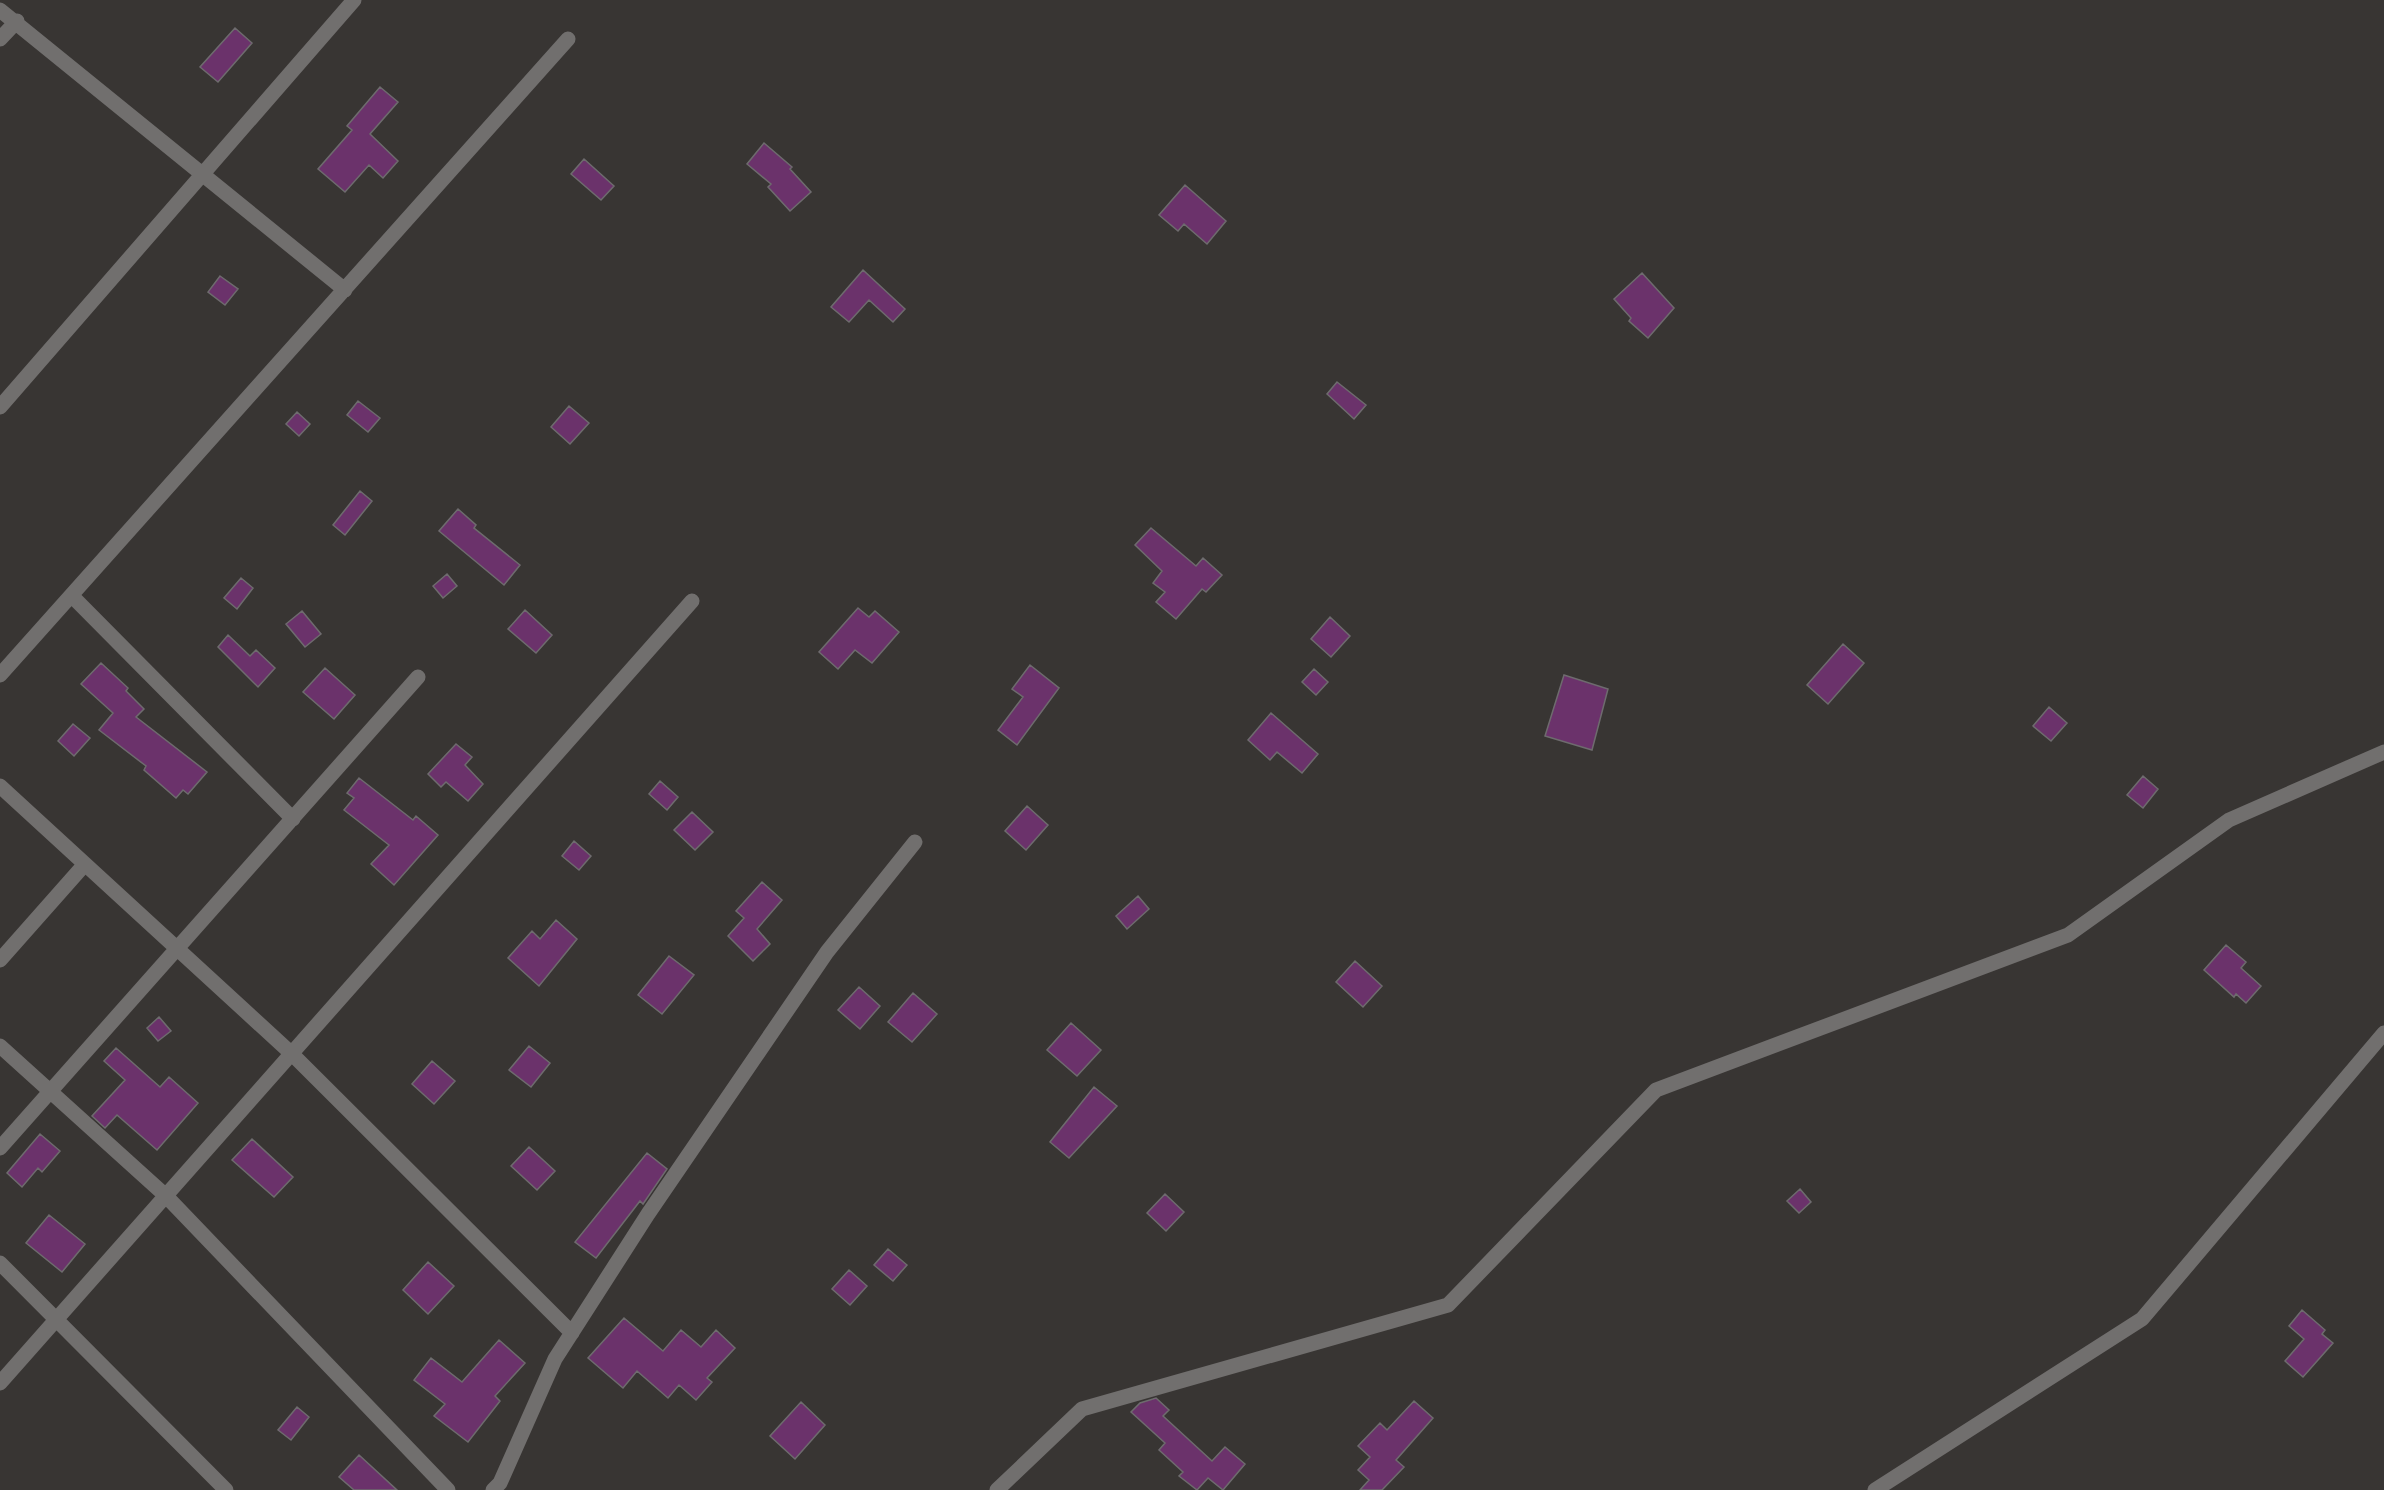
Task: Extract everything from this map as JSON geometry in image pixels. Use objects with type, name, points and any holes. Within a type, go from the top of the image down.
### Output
[{"type":"street","points":[[0,407],[354,0]]},
{"type":"street","points":[[0,10],[17,21],[345,290]]},
{"type":"street","points":[[0,39],[17,21]]},
{"type":"street","points":[[0,675],[568,39]]},
{"type":"street","points":[[72,596],[293,819]]},
{"type":"street","points":[[0,1383],[692,602]]},
{"type":"street","points":[[0,1148],[418,677]]},
{"type":"street","points":[[997,1490],[1082,1410],[1448,1305],[1656,1090],[2068,935],[2229,820],[2384,752]]},
{"type":"street","points":[[0,786],[292,1054],[572,1333]]},
{"type":"street","points":[[494,1490],[500,1483],[555,1359],[648,1214],[826,952],[915,842]]},
{"type":"street","points":[[0,960],[85,864]]},
{"type":"street","points":[[1875,1490],[2142,1319],[2384,1033]]},
{"type":"street","points":[[0,1046],[166,1196],[448,1490]]},
{"type":"street","points":[[0,1263],[226,1490]]},
{"type":"building","points":[[235,28],[252,43],[218,82],[200,67]]},
{"type":"building","points":[[380,87],[398,102],[370,134],[398,161],[383,178],[369,165],[345,192],[318,169],[352,130],[347,126]]},
{"type":"building","points":[[764,143],[792,167],[790,169],[811,192],[790,211],[768,187],[771,184],[747,164]]},
{"type":"building","points":[[584,159],[614,186],[601,200],[571,174]]},
{"type":"building","points":[[1185,185],[1226,221],[1207,244],[1184,224],[1178,231],[1159,215]]},
{"type":"building","points":[[863,270],[905,309],[893,322],[869,300],[849,322],[831,307]]},
{"type":"building","points":[[1642,273],[1674,308],[1648,338],[1629,321],[1631,318],[1614,299]]},
{"type":"building","points":[[220,276],[238,289],[225,305],[208,292]]},
{"type":"building","points":[[1337,382],[1366,405],[1354,419],[1327,394]]},
{"type":"building","points":[[358,401],[380,418],[368,432],[347,415]]},
{"type":"building","points":[[569,406],[589,423],[570,444],[551,427]]},
{"type":"building","points":[[297,412],[310,424],[299,436],[286,424]]},
{"type":"building","points":[[360,491],[372,501],[345,535],[333,525]]},
{"type":"building","points":[[458,509],[476,525],[474,528],[520,565],[504,585],[439,531]]},
{"type":"building","points":[[1151,528],[1196,566],[1203,558],[1222,575],[1206,592],[1202,589],[1176,619],[1156,602],[1165,592],[1153,583],[1162,571],[1135,545]]},
{"type":"building","points":[[447,574],[457,586],[443,598],[433,586]]},
{"type":"building","points":[[241,578],[253,588],[237,609],[224,598]]},
{"type":"building","points":[[858,608],[869,617],[875,611],[899,632],[872,663],[855,650],[838,669],[819,652]]},
{"type":"building","points":[[525,610],[552,635],[536,653],[508,629]]},
{"type":"building","points":[[302,611],[321,634],[305,647],[286,624]]},
{"type":"building","points":[[1330,617],[1350,636],[1331,657],[1311,639]]},
{"type":"building","points":[[228,635],[250,656],[256,650],[275,668],[258,687],[218,647]]},
{"type":"building","points":[[1843,644],[1864,663],[1828,704],[1807,685]]},
{"type":"building","points":[[101,663],[128,688],[126,691],[144,709],[136,717],[207,772],[188,794],[183,790],[176,798],[144,770],[146,766],[99,730],[113,713],[81,684]]},
{"type":"building","points":[[1030,665],[1059,688],[1017,745],[998,730],[1023,697],[1012,689]]},
{"type":"building","points":[[325,668],[355,695],[334,719],[303,692]]},
{"type":"building","points":[[1314,669],[1328,682],[1316,695],[1302,682]]},
{"type":"building","points":[[1564,675],[1608,689],[1592,750],[1545,736]]},
{"type":"building","points":[[2049,707],[2067,723],[2051,741],[2033,726]]},
{"type":"building","points":[[1271,713],[1318,754],[1302,773],[1277,752],[1270,760],[1248,740]]},
{"type":"building","points":[[73,724],[90,738],[74,756],[58,741]]},
{"type":"building","points":[[456,744],[472,757],[465,765],[483,784],[468,801],[446,782],[441,787],[428,774]]},
{"type":"building","points":[[2143,776],[2158,789],[2143,808],[2127,795]]},
{"type":"building","points":[[359,778],[413,820],[416,816],[438,835],[394,885],[371,864],[389,845],[344,810],[354,798],[347,793]]},
{"type":"building","points":[[660,781],[678,797],[667,810],[649,794]]},
{"type":"building","points":[[1027,806],[1048,825],[1026,850],[1005,831]]},
{"type":"building","points":[[692,812],[713,832],[695,850],[674,830]]},
{"type":"building","points":[[574,841],[591,856],[579,870],[562,856]]},
{"type":"building","points":[[762,882],[782,900],[757,929],[770,944],[753,961],[728,936],[744,918],[736,911]]},
{"type":"building","points":[[1138,896],[1149,909],[1127,929],[1116,916]]},
{"type":"building","points":[[556,920],[577,939],[539,986],[508,958],[532,931],[540,939]]},
{"type":"building","points":[[2226,945],[2246,962],[2241,968],[2261,986],[2246,1003],[2236,994],[2234,997],[2204,970]]},
{"type":"building","points":[[669,956],[694,975],[662,1014],[638,995]]},
{"type":"building","points":[[1355,961],[1382,986],[1363,1007],[1336,982]]},
{"type":"building","points":[[859,987],[880,1006],[860,1029],[838,1010]]},
{"type":"building","points":[[913,993],[937,1014],[912,1042],[888,1022]]},
{"type":"building","points":[[159,1017],[171,1031],[158,1041],[147,1028]]},
{"type":"building","points":[[1071,1023],[1101,1050],[1077,1076],[1047,1050]]},
{"type":"building","points":[[529,1046],[550,1063],[531,1087],[509,1070]]},
{"type":"building","points":[[116,1048],[160,1087],[169,1077],[198,1103],[157,1150],[117,1115],[105,1128],[92,1116],[125,1080],[104,1061]]},
{"type":"building","points":[[432,1061],[455,1081],[434,1104],[412,1084]]},
{"type":"building","points":[[1094,1087],[1117,1106],[1069,1158],[1050,1142]]},
{"type":"building","points":[[40,1134],[60,1151],[42,1172],[38,1168],[22,1187],[7,1173]]},
{"type":"building","points":[[252,1139],[293,1177],[274,1197],[232,1160]]},
{"type":"building","points":[[529,1147],[555,1171],[537,1190],[511,1166]]},
{"type":"building","points":[[647,1153],[667,1169],[643,1204],[640,1201],[596,1258],[575,1242]]},
{"type":"building","points":[[1800,1189],[1811,1202],[1799,1213],[1787,1201]]},
{"type":"building","points":[[1165,1194],[1184,1212],[1166,1231],[1147,1213]]},
{"type":"building","points":[[49,1215],[85,1244],[62,1272],[26,1243]]},
{"type":"building","points":[[888,1249],[907,1265],[893,1281],[874,1265]]},
{"type":"building","points":[[428,1262],[454,1286],[428,1314],[403,1290]]},
{"type":"building","points":[[849,1270],[867,1286],[850,1305],[832,1289]]},
{"type":"building","points":[[2302,1310],[2325,1330],[2322,1334],[2333,1343],[2303,1377],[2285,1361],[2304,1339],[2289,1326]]},
{"type":"building","points":[[624,1318],[663,1351],[681,1330],[701,1347],[716,1330],[735,1348],[707,1378],[712,1382],[696,1400],[679,1385],[668,1398],[637,1371],[623,1388],[588,1358]]},
{"type":"building","points":[[499,1340],[525,1363],[495,1396],[500,1401],[468,1442],[434,1416],[445,1404],[414,1380],[431,1358],[462,1382]]},
{"type":"building","points":[[1156,1398],[1169,1410],[1163,1416],[1212,1461],[1225,1447],[1245,1464],[1223,1490],[1208,1478],[1197,1490],[1179,1476],[1183,1472],[1159,1450],[1165,1443],[1131,1412],[1140,1403]]},
{"type":"building","points":[[1414,1401],[1433,1418],[1396,1460],[1404,1467],[1382,1490],[1360,1490],[1369,1480],[1358,1470],[1370,1457],[1358,1446],[1380,1423],[1387,1430]]},
{"type":"building","points":[[801,1402],[825,1425],[795,1459],[770,1436]]},
{"type":"building","points":[[297,1407],[309,1417],[291,1440],[278,1430]]},
{"type":"building","points":[[359,1455],[397,1490],[354,1490],[339,1477]]}]
